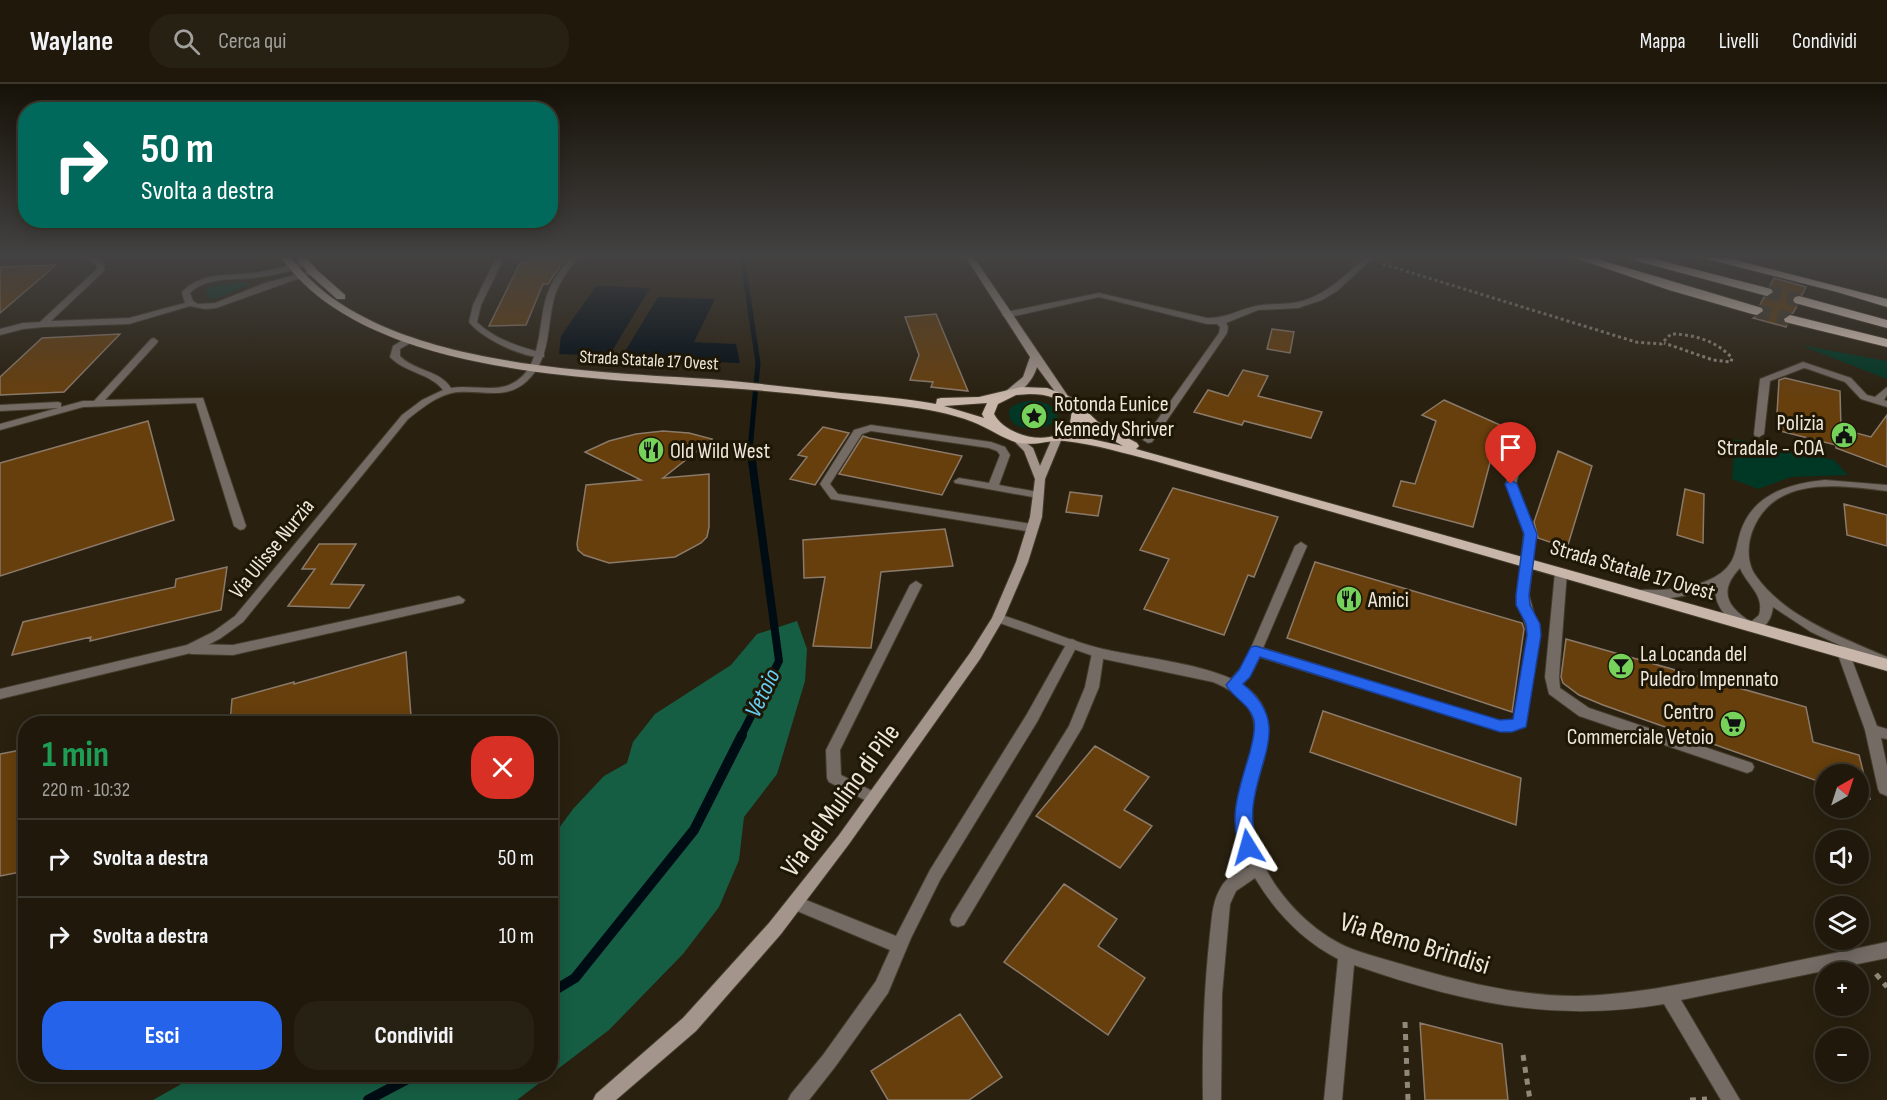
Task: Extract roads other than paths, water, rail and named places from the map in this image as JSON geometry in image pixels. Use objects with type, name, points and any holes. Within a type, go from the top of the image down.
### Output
[{"type":"highway","points":[[1729,303],[1756,311]]},
{"type":"highway","points":[[1812,303],[1887,324]]},
{"type":"highway","points":[[1790,319],[1887,343]]},
{"type":"main road","name":"Strada Statale 17 Ovest","points":[[336,303],[409,340],[454,354],[531,370],[733,384],[904,402],[960,413],[995,427]]},
{"type":"main road","name":"Strada Statale 17 Ovest","points":[[349,303],[395,334]]},
{"type":"main road","points":[[1038,390],[1065,399],[1078,412],[1079,418],[1075,427],[1059,437],[1037,441],[1016,438],[995,427],[990,421],[989,411],[994,402],[1005,395],[1038,390]]},
{"type":"main road","name":"Strada Statale 17 Ovest","points":[[904,402],[961,402],[1005,395]]},
{"type":"main road","name":"Strada Statale 17 Ovest","points":[[1078,412],[1108,433],[1158,458]]},
{"type":"main road","name":"Strada Statale 17 Ovest","points":[[1059,437],[1158,458],[1751,627],[1887,663]]},
{"type":"street","points":[[43,324],[65,303]]},
{"type":"street","points":[[0,332],[43,324],[121,322],[190,304],[202,307],[221,303]]},
{"type":"street","points":[[478,303],[473,322],[475,326],[526,351],[541,355],[550,303]]},
{"type":"street","points":[[999,303],[1065,399]]},
{"type":"street","points":[[1006,315],[1063,303]]},
{"type":"street","points":[[1139,303],[1207,321],[1220,321],[1257,308],[1300,303]]},
{"type":"street","points":[[1148,440],[1223,333],[1224,327],[1220,321]]},
{"type":"street","points":[[97,403],[154,340]]},
{"type":"street","points":[[409,340],[396,348],[395,357],[407,369],[440,380],[448,391]]},
{"type":"street","name":"Via Ulisse Nurzia","points":[[0,693],[191,649],[217,635],[238,619],[405,417],[426,400],[448,391],[504,390],[524,379],[541,355]]},
{"type":"street","points":[[1005,395],[1027,381],[1031,375],[1035,357]]},
{"type":"street","points":[[1759,434],[1765,379],[1803,365],[1848,380],[1860,395],[1883,403]]},
{"type":"street","points":[[1883,403],[1880,396],[1887,390]]},
{"type":"street","points":[[0,408],[200,400],[240,526]]},
{"type":"street","points":[[0,427],[83,404]]},
{"type":"street","points":[[993,487],[1005,455],[1001,449],[991,445],[871,428],[858,432],[825,484],[835,497],[1032,528]]},
{"type":"street","name":"Via del Mulino di Pile","points":[[603,1100],[699,1014],[758,950],[796,903],[975,656],[998,618],[1011,590],[1032,528],[1040,479],[1059,437]]},
{"type":"street","name":"Via del Mulino di Pile","points":[[1016,438],[1029,450],[1040,479]]},
{"type":"street","points":[[1256,651],[1500,726],[1520,723],[1523,718],[1534,635],[1533,624],[1523,605],[1530,532],[1511,484],[1519,454]]},
{"type":"street","points":[[959,481],[1038,495]]},
{"type":"street","points":[[1743,551],[1744,567],[1765,598],[1767,611],[1761,622],[1751,627],[1731,613],[1721,600],[1721,583],[1739,560],[1751,518],[1764,501],[1777,493],[1799,486],[1824,483],[1887,488]]},
{"type":"street","points":[[1233,685],[1244,673],[1256,651],[1301,546]]},
{"type":"street","points":[[1561,572],[1552,677],[1554,690],[1584,712],[1748,767]]},
{"type":"street","points":[[1635,594],[1687,591],[1705,585],[1729,572]]},
{"type":"street","points":[[873,798],[834,778],[833,750],[916,585]]},
{"type":"street","points":[[1759,588],[1798,619],[1887,663]]},
{"type":"street","points":[[191,649],[233,650],[459,600]]},
{"type":"street","name":"Via Remo Brindisi","points":[[998,618],[1098,653],[1213,678],[1233,685],[1253,701],[1262,721],[1262,735],[1244,805],[1243,825],[1248,847],[1258,870],[1278,900],[1300,924],[1325,943],[1347,955],[1434,982],[1532,1001],[1576,1004],[1618,1002],[1668,995],[1887,950]]},
{"type":"street","points":[[797,1100],[829,1061],[882,987],[935,875],[1032,717],[1072,644]]},
{"type":"street","points":[[1843,652],[1872,730],[1887,790]]},
{"type":"street","points":[[958,920],[1075,728],[1092,687],[1098,653]]},
{"type":"street","points":[[1872,730],[1887,734]]},
{"type":"street","points":[[1212,1100],[1211,1033],[1214,967],[1222,904],[1227,891],[1234,883],[1258,870]]},
{"type":"street","points":[[796,903],[900,945]]},
{"type":"street","points":[[1333,1100],[1347,955]]},
{"type":"street","points":[[1668,995],[1731,1100]]},
{"type":"waterway","name":"Vetoio","points":[[749,303],[758,363],[750,450],[752,462]]},
{"type":"waterway","name":"Vetoio","points":[[741,736],[779,661],[752,461]]},
{"type":"waterway","name":"Vetoio","points":[[558,988],[575,978],[694,830],[742,735]]},
{"type":"waterway","name":"Vetoio","points":[[368,1100],[402,1082]]},
{"type":"tunnel","points":[[1757,311],[1790,319]]},
{"type":"place","name":"Rotonda Eunice Kennedy Shriver","points":[[1034,416]]},
{"type":"place","name":"Polizia Stradale - COA","points":[[1844,435]]},
{"type":"place","name":"Old Wild West","points":[[651,450]]},
{"type":"place","name":"Amici","points":[[1349,599]]},
{"type":"place","name":"La Locanda del Puledro Impennato","points":[[1621,666]]},
{"type":"place","name":"Centro Commerciale Vetoio","points":[[1733,724]]}]
